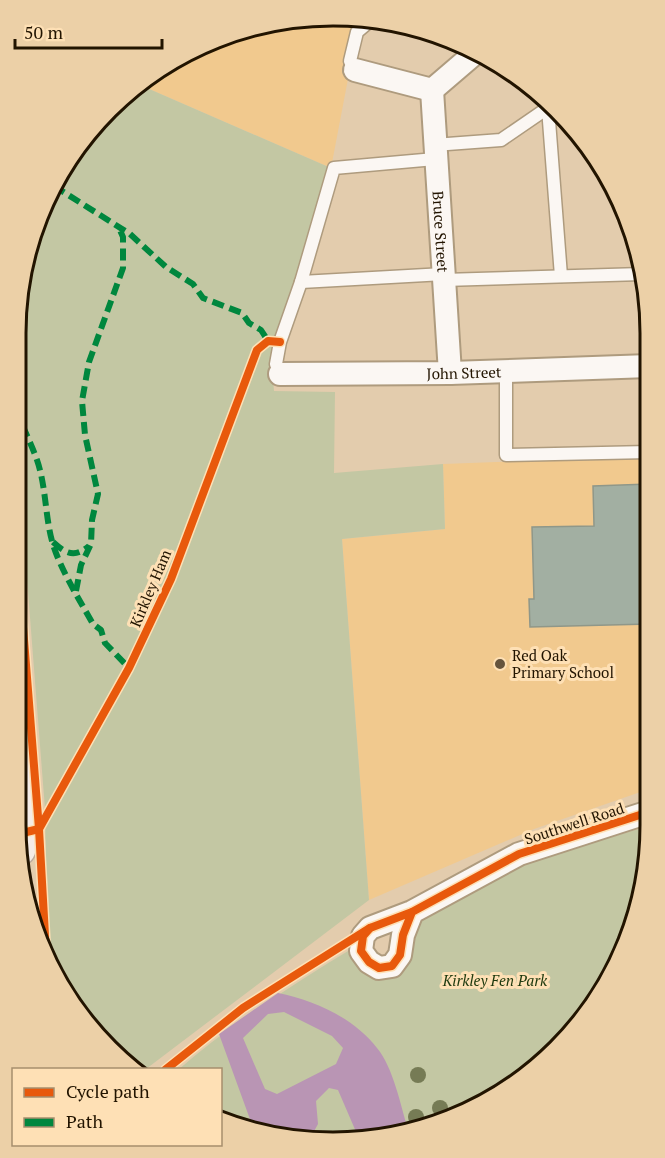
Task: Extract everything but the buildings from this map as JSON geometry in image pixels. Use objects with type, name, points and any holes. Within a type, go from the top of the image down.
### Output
[{"type":"street","points":[[355,70],[432,90],[470,58]]},
{"type":"street","name":"Bruce Street","points":[[432,90],[450,373]]},
{"type":"street","name":"John Street","points":[[280,374],[450,373],[640,366]]},
{"type":"street","name":"Southwell Road","points":[[412,912],[519,854],[640,815]]},
{"type":"lane","points":[[355,70],[350,61],[357,32],[363,27]]},
{"type":"lane","points":[[280,374],[276,364],[280,342],[301,282],[334,168],[501,140],[544,110]]},
{"type":"lane","points":[[551,116],[561,276]]},
{"type":"lane","points":[[301,282],[634,274]]},
{"type":"lane","points":[[506,371],[506,455],[640,452]]},
{"type":"shaded area","points":[[312,26],[354,26],[348,79],[331,168],[147,88],[197,57],[253,36]]},
{"type":"shaded area","name":"Red Oak Primary School","points":[[640,456],[640,792],[534,829],[369,900],[342,539],[445,529],[443,464]]},
{"type":"shaded area","points":[[278,993],[305,1000],[332,1012],[368,1037],[388,1065],[406,1123],[356,1132],[338,1090],[329,1088],[316,1101],[318,1124],[314,1132],[273,1127],[251,1121],[219,1034]],"holes":[[[284,1012],[332,1036],[343,1048],[336,1064],[277,1094],[265,1089],[243,1038],[268,1014]]]},
{"type":"green space","points":[[147,88],[331,168],[271,357],[274,391],[335,392],[334,473],[443,464],[445,529],[342,539],[369,900],[147,1068],[115,1043],[89,1012],[67,979],[48,939],[45,809],[27,579],[26,312],[28,292],[36,253],[49,215],[77,162],[115,115]]},
{"type":"green space","name":"Kirkley Fen Park","points":[[640,829],[634,885],[623,924],[608,961],[588,996],[550,1043],[503,1081],[468,1101],[412,1122],[353,1132],[312,1132],[273,1127],[222,1112],[222,1068],[180,1068],[263,1005],[353,948],[377,976],[416,921],[527,862]]},
{"type":"marked path","points":[[61,190],[130,234],[166,267],[193,284],[203,298],[242,313],[249,323],[261,330],[268,341]]},
{"type":"marked path","points":[[76,591],[81,565],[91,544],[92,520],[98,494],[85,435],[82,401],[89,362],[123,268],[123,237],[119,228]]},
{"type":"marked path","points":[[26,433],[40,470],[52,541],[60,562],[93,624],[101,630],[105,643],[129,668]]},
{"type":"marked path","points":[[53,542],[71,553],[79,552],[89,546]]},
{"type":"cycle path","name":"Kirkley Ham","points":[[26,832],[39,829],[129,668],[171,579],[257,350],[268,341],[280,342]]},
{"type":"cycle path","points":[[26,665],[45,932]]},
{"type":"cycle path","points":[[412,912],[519,854],[640,815]]},
{"type":"cycle path","points":[[412,912],[403,935],[400,955],[392,966],[379,968],[369,962],[361,951],[363,936],[370,928],[412,912]]},
{"type":"cycle path","points":[[168,1068],[243,1008],[370,928]]},
{"type":"place","name":"Red Oak Primary School","points":[[500,664]]}]
